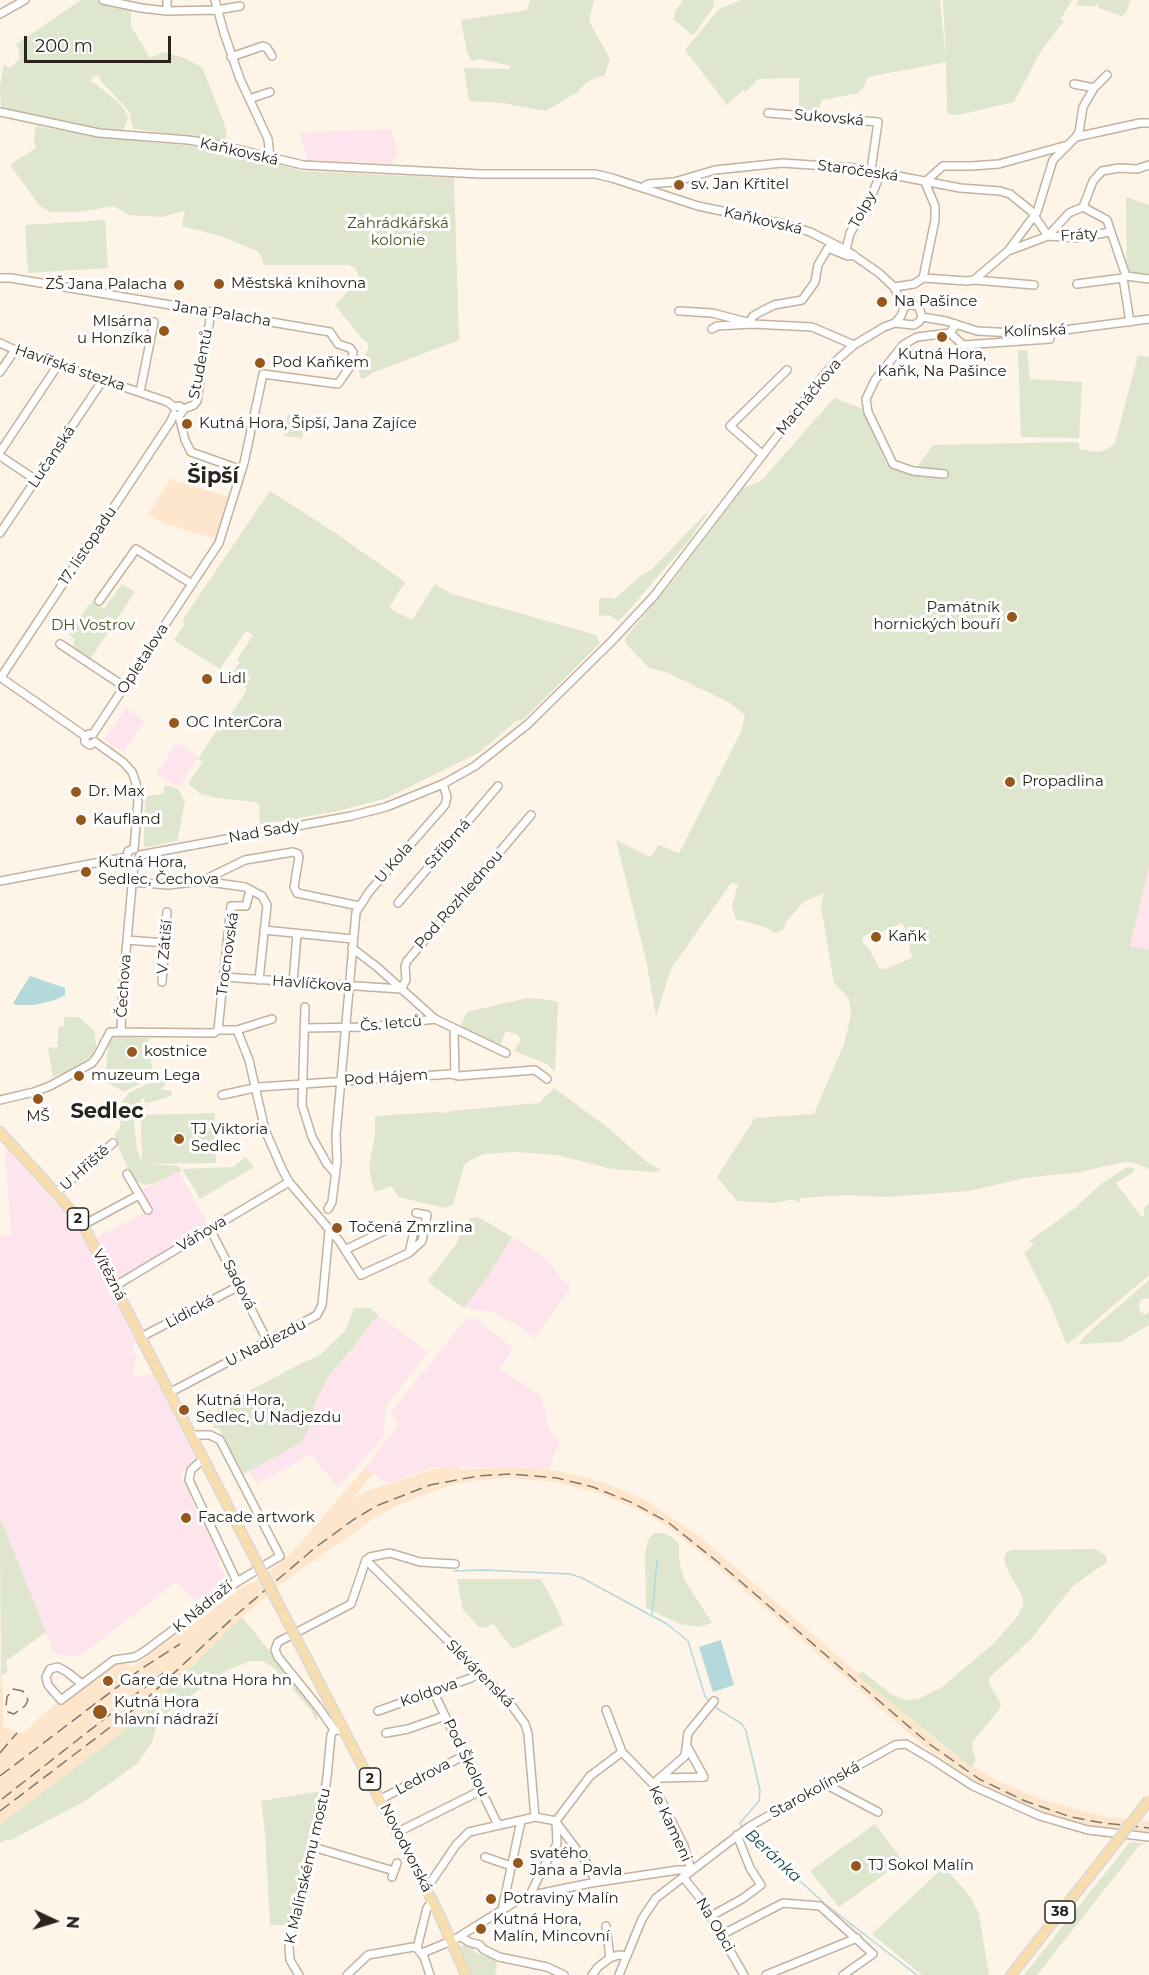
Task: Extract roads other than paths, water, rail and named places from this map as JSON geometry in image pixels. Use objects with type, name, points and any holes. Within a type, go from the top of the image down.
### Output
[{"type":"main road","name":"Vítězná","points":[[0,1132],[83,1226],[307,1659]]},
{"type":"main road","name":"Novodvorská","points":[[307,1659],[336,1713],[339,1730],[381,1799],[454,1940],[466,1975]]},
{"type":"main road","name":"38","points":[[1011,1975],[1149,1800]]},
{"type":"street","points":[[0,14],[25,0]]},
{"type":"street","points":[[166,0],[167,11]]},
{"type":"street","points":[[214,0],[231,57],[268,139],[270,157]]},
{"type":"street","points":[[108,1],[167,11],[217,10],[240,6]]},
{"type":"street","points":[[231,57],[263,46],[272,56]]},
{"type":"street","points":[[974,280],[1008,251],[1035,217],[1053,160],[1076,137],[1083,107],[1094,88],[1107,75]]},
{"type":"street","points":[[1074,84],[1094,88]]},
{"type":"street","points":[[249,99],[270,92]]},
{"type":"street","name":"Kaňkovská","points":[[0,112],[78,130],[188,140],[303,165],[481,174],[595,174],[698,206],[789,225],[810,232],[846,250],[879,273],[894,287],[905,304]]},
{"type":"street","name":"Sukovská","points":[[768,113],[878,122],[872,170]]},
{"type":"street","points":[[1076,137],[1149,123]]},
{"type":"street","points":[[923,278],[936,206],[925,182],[943,166],[999,164],[1066,146]]},
{"type":"street","points":[[1049,152],[1053,160]]},
{"type":"street","name":"Staročeská","points":[[641,187],[648,184],[683,180],[715,170],[782,163],[806,163],[881,171],[960,188],[1000,191],[1022,203],[1048,236]]},
{"type":"street","points":[[1008,251],[1048,236],[1069,213],[1083,207],[1093,181],[1102,171],[1137,169],[1149,165]]},
{"type":"street","name":"Tolpy","points":[[846,250],[853,227],[868,205],[881,171]]},
{"type":"street","name":"Fráty","points":[[1083,207],[1107,220],[1125,277],[1130,322]]},
{"type":"street","name":"Fráty","points":[[1048,236],[1077,237],[1110,232]]},
{"type":"street","points":[[753,324],[753,316],[762,310],[774,305],[802,300],[815,282],[818,265],[828,248],[848,256],[854,255]]},
{"type":"street","points":[[1077,284],[1125,277],[1149,279]]},
{"type":"street","name":"Jana Palacha","points":[[0,279],[11,278],[330,332],[338,344],[350,348],[353,352],[352,364],[338,384],[263,374]]},
{"type":"street","points":[[894,287],[914,284],[923,278],[1034,285]]},
{"type":"street","points":[[905,304],[919,307],[922,316],[917,324],[895,323],[901,316],[905,304]]},
{"type":"street","points":[[679,311],[712,313],[753,324]]},
{"type":"street","name":"Studentů","points":[[177,412],[194,405],[197,401],[211,312]]},
{"type":"street","points":[[901,316],[917,337]]},
{"type":"street","name":"Kolínská","points":[[922,316],[977,331],[1034,334],[1149,319]]},
{"type":"street","name":"Havířská stezka","points":[[140,392],[154,322]]},
{"type":"street","name":"Macháčkova","points":[[443,784],[475,766],[518,733],[612,641],[654,596],[824,375],[854,345],[870,334],[895,323]]},
{"type":"street","points":[[712,329],[717,326],[753,324],[812,327],[854,345]]},
{"type":"street","points":[[944,474],[905,469],[893,464],[868,412],[867,393],[874,380],[899,349],[917,337],[950,333],[956,324]]},
{"type":"street","points":[[950,333],[963,345],[1050,339]]},
{"type":"street","name":"Havířská stezka","points":[[0,343],[168,402],[177,412]]},
{"type":"street","points":[[0,372],[15,350]]},
{"type":"street","points":[[36,480],[0,454],[58,365]]},
{"type":"street","points":[[730,426],[787,370]]},
{"type":"street","name":"Opletalova","points":[[89,735],[124,687],[219,543],[242,470],[263,374]]},
{"type":"street","name":"Lučanská","points":[[0,534],[103,380]]},
{"type":"street","points":[[177,412],[191,452],[242,470]]},
{"type":"street","name":"17. listopadu","points":[[0,677],[177,412]]},
{"type":"street","points":[[723,420],[761,457]]},
{"type":"street","points":[[99,601],[136,549],[192,584]]},
{"type":"street","points":[[60,644],[124,687]]},
{"type":"street","points":[[0,677],[89,735],[85,741],[87,744],[95,742],[123,762],[132,772],[136,783],[138,803],[134,849]]},
{"type":"street","name":"Nad Sady","points":[[140,855],[329,820],[386,807],[443,784]]},
{"type":"street","name":"U Kola","points":[[358,906],[445,805],[447,797],[443,784]]},
{"type":"street","name":"Stříbrná","points":[[398,903],[498,786]]},
{"type":"street","name":"Pod Rozhlednou","points":[[401,989],[406,980],[407,961],[531,815]]},
{"type":"street","points":[[134,849],[140,855],[138,861],[134,863],[127,857],[128,851],[134,849]]},
{"type":"street","points":[[202,881],[245,860],[293,852],[299,857],[294,887],[297,893],[358,906],[352,948],[336,1135],[337,1162],[332,1202],[328,1209]]},
{"type":"street","points":[[0,882],[127,857]]},
{"type":"street","name":"Čechova","points":[[121,1032],[134,863]]},
{"type":"street","points":[[132,882],[168,885],[202,881],[238,886],[266,900],[259,980]]},
{"type":"street","name":"Trocnovská","points":[[218,1030],[231,906],[246,906],[250,890]]},
{"type":"street","name":"V Zátiší","points":[[162,982],[167,912]]},
{"type":"street","points":[[264,930],[353,939]]},
{"type":"street","points":[[293,983],[297,934]]},
{"type":"street","name":"Čechova","points":[[127,940],[165,943]]},
{"type":"street","points":[[352,948],[377,967],[435,1019]]},
{"type":"street","name":"Havlíčkova","points":[[224,977],[401,989]]},
{"type":"street","points":[[305,1007],[302,1105],[312,1137],[334,1172]]},
{"type":"street","points":[[0,1100],[34,1092],[78,1071],[95,1059],[110,1032],[214,1032],[237,1030],[272,1018]]},
{"type":"street","name":"Čs. letců","points":[[304,1028],[346,1028],[435,1019],[506,1053]]},
{"type":"street","points":[[454,1029],[454,1075]]},
{"type":"street","points":[[237,1030],[249,1060],[270,1144],[289,1182],[345,1250],[361,1275],[410,1253],[414,1231],[424,1230],[427,1215],[416,1213]]},
{"type":"street","name":"Pod Hájem","points":[[222,1095],[255,1088],[302,1084],[535,1070],[547,1079]]},
{"type":"street","name":"U Hřiště","points":[[56,1193],[113,1143]]},
{"type":"street","points":[[127,1174],[148,1210]]},
{"type":"street","name":"Váňova","points":[[115,1286],[289,1182]]},
{"type":"street","points":[[83,1226],[139,1195]]},
{"type":"street","points":[[345,1250],[394,1226]]},
{"type":"street","name":"Sadová","points":[[210,1229],[268,1342]]},
{"type":"street","name":"U Nadjezdu","points":[[169,1393],[312,1320],[322,1305],[329,1231]]},
{"type":"street","name":"Lidická","points":[[141,1337],[239,1286]]},
{"type":"street","points":[[192,1435],[210,1435],[220,1440],[280,1556],[237,1582]]},
{"type":"street","name":"K Nádraží","points":[[82,1684],[61,1668],[50,1669],[46,1677],[47,1683],[61,1700],[114,1660],[135,1656],[146,1651],[237,1582],[189,1480],[191,1470],[204,1458]]},
{"type":"street","points":[[339,1730],[328,1720],[278,1656],[275,1650],[278,1642],[351,1604],[366,1560],[370,1557],[390,1553],[420,1562],[455,1564]]},
{"type":"street","name":"Slévárenská","points":[[366,1560],[507,1699],[527,1729],[535,1817]]},
{"type":"street","name":"Koldova","points":[[378,1711],[471,1678],[480,1672]]},
{"type":"street","name":"Pod Školou","points":[[433,1691],[498,1825]]},
{"type":"street","points":[[653,1784],[685,1756],[688,1733],[712,1704]]},
{"type":"street","name":"Ke Kameni","points":[[606,1710],[622,1752],[653,1784],[684,1846],[691,1870]]},
{"type":"street","points":[[328,1720],[336,1713]]},
{"type":"street","points":[[386,1733],[408,1729],[445,1716]]},
{"type":"street","name":"K Malínskému mostu","points":[[299,1975],[290,1960],[289,1943],[324,1797],[331,1735],[339,1730]]},
{"type":"street","name":"Starokolínská","points":[[619,1975],[624,1956],[651,1903],[742,1831],[895,1745],[906,1744],[973,1786],[1040,1816],[1089,1830],[1149,1837]]},
{"type":"street","points":[[659,1778],[704,1777],[687,1747]]},
{"type":"street","points":[[530,1895],[558,1844],[556,1821],[590,1776],[622,1752]]},
{"type":"street","name":"Ledrova","points":[[381,1799],[465,1755]]},
{"type":"street","points":[[825,1784],[878,1812]]},
{"type":"street","points":[[398,1832],[482,1790]]},
{"type":"street","points":[[426,1888],[456,1845],[469,1832],[535,1817],[556,1821],[576,1847],[597,1882]]},
{"type":"street","points":[[502,1910],[521,1821]]},
{"type":"street","points":[[711,1916],[742,1899],[761,1885],[750,1868],[742,1831]]},
{"type":"street","points":[[313,1847],[394,1871]]},
{"type":"street","points":[[485,1857],[511,1866]]},
{"type":"street","points":[[347,1975],[368,1955],[403,1948],[419,1950],[454,1940],[512,1903],[530,1895],[597,1882],[691,1870]]},
{"type":"street","name":"Na Obci","points":[[683,1877],[699,1896],[744,1975]]},
{"type":"street","points":[[430,1975],[419,1950],[427,1908],[433,1900]]},
{"type":"street","points":[[721,1935],[783,1903],[820,1906],[873,1954],[843,1975]]},
{"type":"street","points":[[606,1926],[610,1958]]},
{"type":"street","points":[[766,1975],[857,1938]]},
{"type":"street","points":[[454,1940],[480,1945],[499,1957],[547,1967],[564,1975]]},
{"type":"street","points":[[608,1945],[624,1956]]},
{"type":"street","points":[[592,1975],[610,1958],[624,1956]]},
{"type":"water","points":[[30,976],[65,988],[65,995],[34,1005],[16,1005],[13,1003]]},
{"type":"water","points":[[721,1640],[734,1685],[713,1692],[699,1647]]},
{"type":"waterway","points":[[652,1614],[657,1561]]},
{"type":"waterway","name":"Beránka","points":[[454,1571],[485,1570],[570,1574],[582,1578],[667,1624],[688,1641],[705,1696],[710,1702]]},
{"type":"waterway","name":"Beránka","points":[[713,1706],[742,1724],[746,1731],[760,1790],[759,1801],[740,1823],[742,1827]]},
{"type":"waterway","name":"Beránka","points":[[748,1833],[825,1904],[917,1975]]},
{"type":"railway","points":[[0,1811],[142,1703],[236,1615],[316,1547],[353,1520],[376,1506],[430,1485],[478,1476],[510,1474],[557,1478],[593,1487],[633,1503],[669,1523],[719,1563],[928,1743],[979,1779],[1025,1801],[1071,1817],[1149,1828]]},
{"type":"railway","points":[[0,1776],[141,1669],[180,1644]]},
{"type":"railway","points":[[2,1799],[163,1673]]},
{"type":"railway","points":[[13,1689],[23,1691],[28,1700],[25,1706],[14,1714],[8,1712],[6,1707],[7,1697],[13,1689]]},
{"type":"railway","points":[[0,1753],[17,1733]]},
{"type":"place","name":"sv. Jan Křtitel","points":[[679,185]]},
{"type":"place","name":"Městská knihovna","points":[[219,284]]},
{"type":"place","name":"ZŠ Jana Palacha","points":[[179,285]]},
{"type":"place","name":"Na Pašince","points":[[882,302]]},
{"type":"place","name":"Mlsárna u Honzíka","points":[[164,331]]},
{"type":"place","name":"Kutná Hora, Kaňk, Na Pašince","points":[[942,337]]},
{"type":"place","name":"Pod Kaňkem","points":[[260,363]]},
{"type":"place","name":"Kutná Hora, Šipší, Jana Zajíce","points":[[187,424]]},
{"type":"place","name":"Památník hornických bouří","points":[[1012,617]]},
{"type":"place","name":"Lidl","points":[[207,679]]},
{"type":"place","name":"OC InterCora","points":[[174,723]]},
{"type":"place","name":"Propadlina","points":[[1010,782]]},
{"type":"place","name":"Dr. Max","points":[[76,792]]},
{"type":"place","name":"Kaufland","points":[[81,820]]},
{"type":"place","name":"Kutná Hora, Sedlec, Čechova","points":[[86,872]]},
{"type":"place","name":"Kaňk","points":[[876,937]]},
{"type":"place","name":"kostnice","points":[[132,1052]]},
{"type":"place","name":"muzeum Lega","points":[[79,1076]]},
{"type":"place","name":"MŠ","points":[[38,1099]]},
{"type":"place","name":"TJ Viktoria Sedlec","points":[[179,1139]]},
{"type":"place","name":"Točená Zmrzlina","points":[[337,1228]]},
{"type":"place","name":"Kutná Hora, Sedlec, U Nadjezdu","points":[[184,1410]]},
{"type":"place","name":"Facade artwork","points":[[186,1518]]},
{"type":"place","name":"Gare de Kutna Hora hn","points":[[108,1681]]},
{"type":"place","name":"Kutná Hora hlavní nádraží","points":[[100,1712]]},
{"type":"place","name":"svatého Jana a Pavla","points":[[518,1863]]},
{"type":"place","name":"TJ Sokol Malín","points":[[856,1866]]},
{"type":"place","name":"Potraviny Malín","points":[[491,1899]]},
{"type":"place","name":"Kutná Hora, Malín, Mincovní","points":[[481,1929]]},
{"type":"district","name":"Šipší","points":[[213,477]]},
{"type":"district","name":"Sedlec","points":[[107,1112]]},
{"type":"park label","name":"Zahrádkářská kolonie","points":[[398,232]]},
{"type":"park label","name":"DH Vostrov","points":[[93,626]]}]
